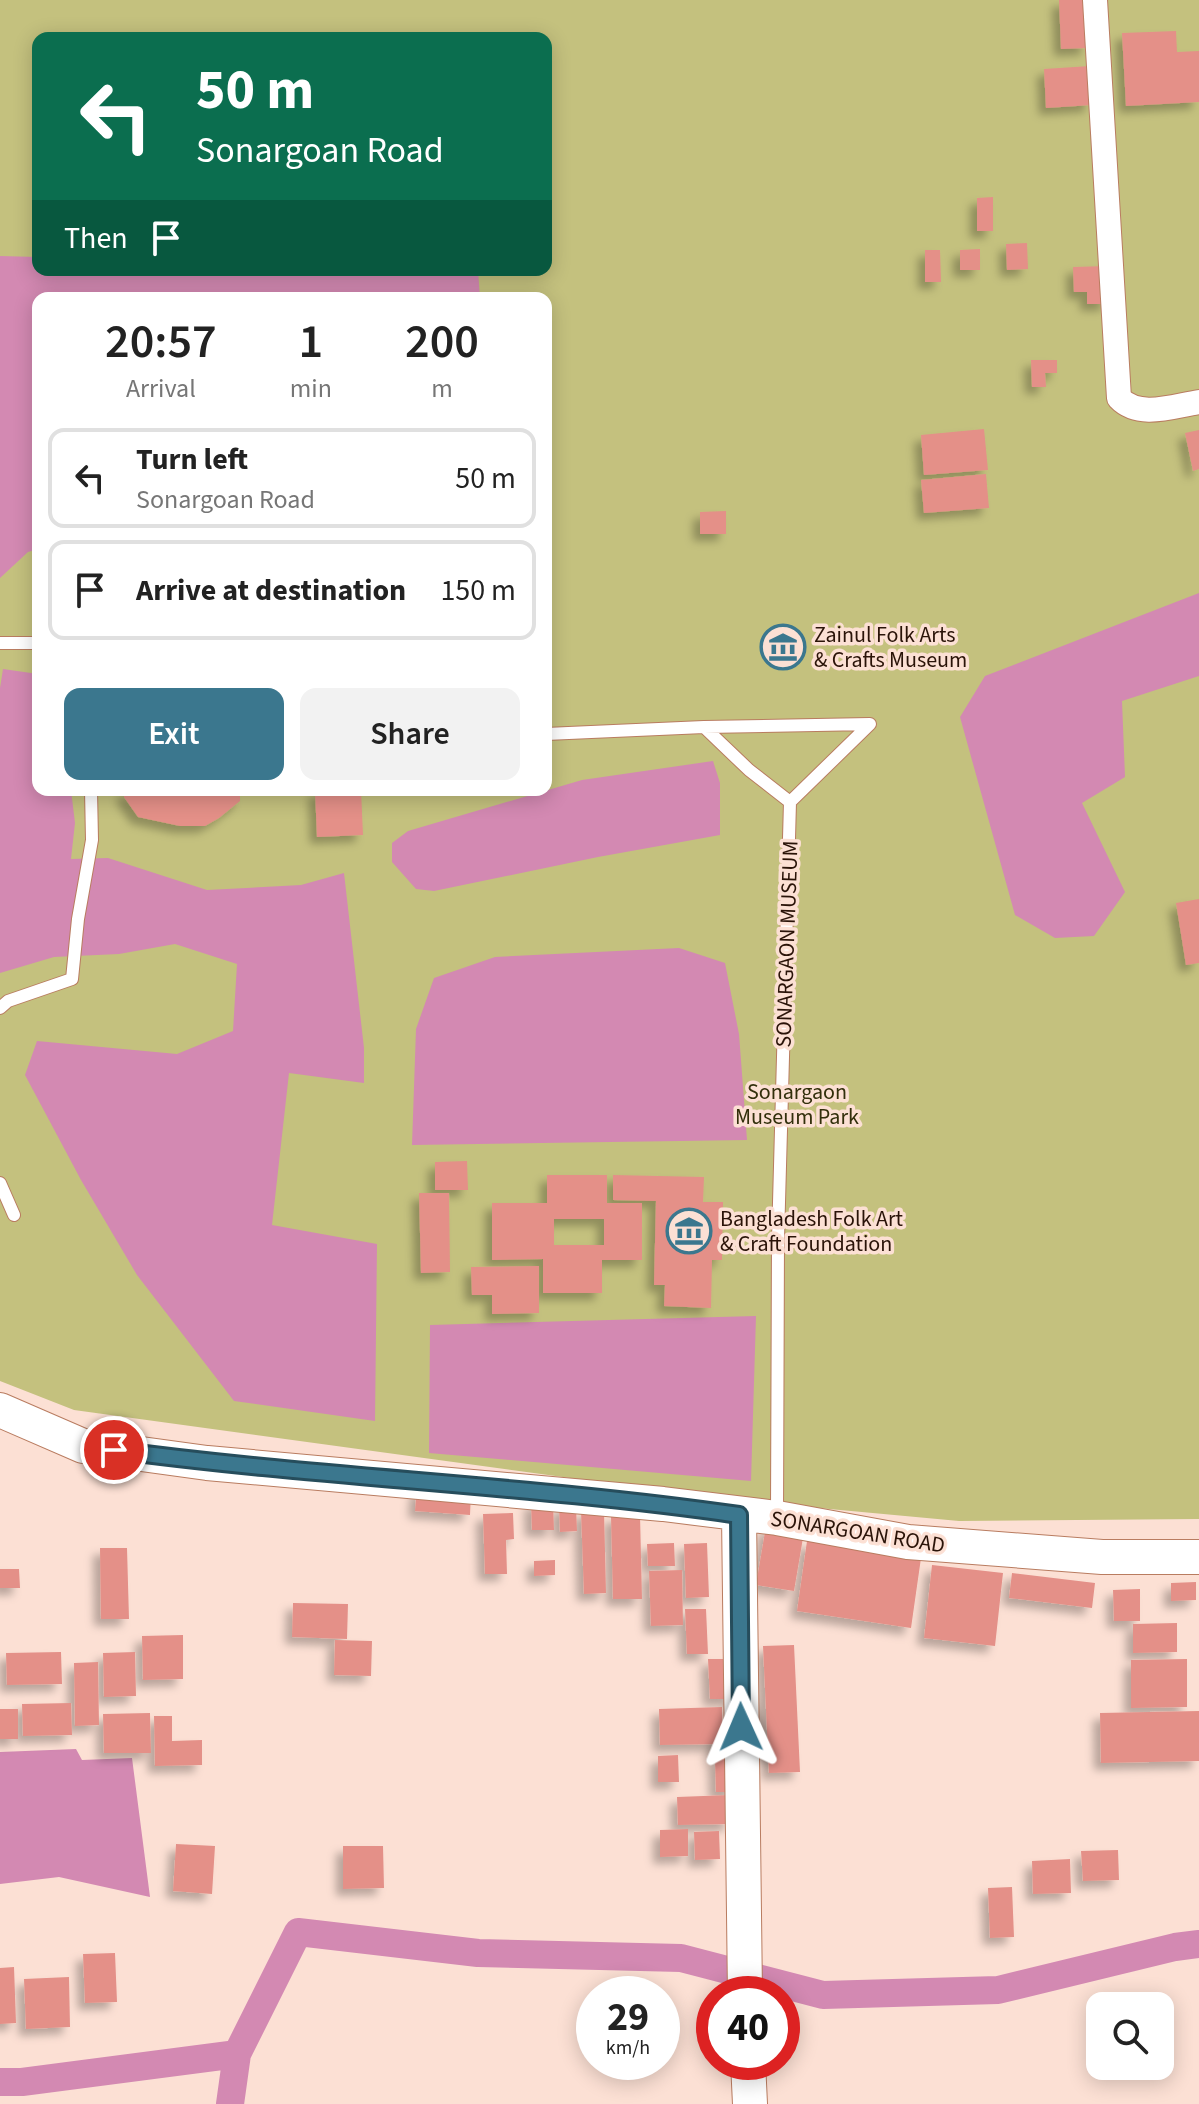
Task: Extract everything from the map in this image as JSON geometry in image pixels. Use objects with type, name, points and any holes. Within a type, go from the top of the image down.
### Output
[{"type":"main road","name":"SONARGOAN ROAD","points":[[0,1410],[83,1446],[207,1463],[631,1501],[777,1518],[908,1542],[1102,1557],[1199,1557]]},
{"type":"main road","points":[[739,1515],[745,1976]]},
{"type":"main road","points":[[749,2080],[750,2104]]},
{"type":"street","points":[[1095,0],[1119,398],[1126,406],[1139,411],[1199,402]]},
{"type":"lane","points":[[0,643],[32,643]]},
{"type":"lane","points":[[552,734],[704,727],[870,724],[790,802],[749,770],[704,727]]},
{"type":"lane","points":[[0,1008],[8,1001],[72,979],[78,919],[92,840],[91,796]]},
{"type":"lane","name":"SONARGAON MUSEUM","points":[[777,1518],[778,1239],[790,802]]},
{"type":"lane","points":[[0,1183],[14,1215]]},
{"type":"green space","name":"Sonargaon Museum Park","points":[[0,0],[1199,0],[1199,1519],[959,1521],[731,1500],[74,1410],[0,1381]]},
{"type":"shaded area","points":[[0,256],[32,257],[32,276],[478,276],[480,292],[32,292],[32,551],[0,578]]},
{"type":"shaded area","points":[[1199,593],[1199,676],[1122,701],[1125,777],[1082,803],[1125,892],[1094,936],[1055,938],[1015,915],[960,717],[985,676]]},
{"type":"shaded area","points":[[3,669],[32,673],[32,796],[72,796],[75,823],[71,859],[108,858],[207,890],[301,885],[344,873],[364,1048],[364,1083],[289,1073],[272,1225],[377,1244],[375,1421],[234,1401],[137,1275],[81,1180],[25,1075],[37,1041],[177,1054],[233,1031],[237,964],[175,944],[119,954],[54,957],[0,973],[0,688]]},
{"type":"shaded area","points":[[713,761],[720,783],[720,835],[434,891],[416,889],[392,862],[392,843],[408,831],[527,796],[552,796],[552,789],[582,780]]},
{"type":"shaded area","points":[[679,948],[725,963],[739,1034],[747,1140],[412,1145],[416,1029],[434,978],[495,957]]},
{"type":"shaded area","points":[[756,1316],[751,1481],[429,1453],[430,1325]]},
{"type":"shaded area","points":[[76,1749],[82,1760],[132,1758],[150,1897],[59,1877],[0,1884],[0,1752]]},
{"type":"building","points":[[1059,0],[1085,0],[1088,48],[1061,49]]},
{"type":"building","points":[[1176,31],[1177,52],[1199,51],[1199,102],[1126,106],[1122,33]]},
{"type":"building","points":[[1090,66],[1092,105],[1046,108],[1044,69]]},
{"type":"building","points":[[993,197],[993,231],[977,231],[977,198]]},
{"type":"building","points":[[1027,243],[1028,269],[1007,270],[1006,244]]},
{"type":"building","points":[[980,249],[980,270],[960,270],[960,250]]},
{"type":"building","points":[[925,250],[940,250],[941,282],[925,282]]},
{"type":"building","points":[[1107,266],[1108,304],[1087,304],[1087,292],[1074,292],[1073,267]]},
{"type":"building","points":[[1031,360],[1057,360],[1057,373],[1045,373],[1046,387],[1032,387]]},
{"type":"building","points":[[984,429],[988,470],[924,475],[921,435]]},
{"type":"building","points":[[1199,430],[1199,469],[1193,471],[1185,433]]},
{"type":"building","points":[[986,474],[989,508],[924,513],[921,480]]},
{"type":"building","points":[[726,511],[726,534],[700,534],[700,512]]},
{"type":"building","points":[[240,796],[240,801],[205,826],[180,826],[138,817],[124,797]]},
{"type":"building","points":[[315,796],[361,796],[363,835],[317,837]]},
{"type":"building","points":[[1199,899],[1199,963],[1186,965],[1176,903]]},
{"type":"building","points":[[467,1161],[468,1190],[435,1190],[435,1162]]},
{"type":"building","points":[[547,1175],[607,1175],[607,1203],[642,1203],[642,1260],[602,1260],[602,1293],[543,1293],[543,1259],[492,1260],[492,1203],[547,1203]],"holes":[[[554,1219],[604,1219],[604,1245],[554,1245]]]},
{"type":"building","name":"Bangladesh Folk Art & Craft Foundation","points":[[613,1175],[704,1177],[703,1202],[723,1202],[722,1260],[712,1260],[711,1308],[664,1306],[665,1285],[654,1285],[656,1201],[613,1200]]},
{"type":"building","points":[[419,1193],[449,1193],[450,1272],[421,1273]]},
{"type":"building","points":[[539,1266],[539,1313],[492,1314],[492,1295],[472,1295],[471,1267]]},
{"type":"building","points":[[417,1488],[471,1492],[470,1515],[415,1511]]},
{"type":"building","points":[[553,1501],[554,1530],[532,1530],[531,1502]]},
{"type":"building","points":[[576,1505],[577,1531],[560,1532],[559,1506]]},
{"type":"building","points":[[604,1510],[606,1593],[584,1594],[581,1511]]},
{"type":"building","points":[[513,1513],[514,1539],[506,1540],[507,1574],[485,1574],[483,1514]]},
{"type":"building","points":[[640,1515],[642,1599],[613,1599],[611,1516]]},
{"type":"building","points":[[766,1526],[804,1532],[794,1591],[756,1585]]},
{"type":"building","points":[[807,1541],[921,1558],[911,1628],[797,1611]]},
{"type":"building","points":[[674,1543],[675,1566],[648,1566],[647,1544]]},
{"type":"building","points":[[707,1543],[709,1597],[686,1598],[684,1544]]},
{"type":"building","points":[[100,1548],[127,1548],[129,1619],[101,1619]]},
{"type":"building","points":[[555,1560],[555,1575],[534,1576],[534,1561]]},
{"type":"building","points":[[932,1565],[1003,1573],[995,1646],[924,1638]]},
{"type":"building","points":[[0,1569],[19,1569],[20,1588],[0,1588]]},
{"type":"building","points":[[682,1570],[683,1625],[651,1626],[649,1571]]},
{"type":"building","points":[[1012,1573],[1095,1583],[1092,1608],[1009,1598]]},
{"type":"building","points":[[1196,1582],[1196,1600],[1171,1601],[1171,1583]]},
{"type":"building","points":[[1140,1589],[1140,1621],[1114,1621],[1113,1590]]},
{"type":"building","points":[[293,1603],[348,1604],[347,1639],[292,1637]]},
{"type":"building","points":[[685,1609],[706,1609],[708,1654],[687,1654]]},
{"type":"building","points":[[1177,1623],[1177,1652],[1133,1653],[1133,1624]]},
{"type":"building","points":[[183,1635],[183,1679],[143,1680],[142,1636]]},
{"type":"building","points":[[335,1640],[372,1641],[371,1676],[334,1675]]},
{"type":"building","points":[[794,1645],[800,1772],[769,1773],[763,1646]]},
{"type":"building","points":[[61,1652],[62,1684],[7,1685],[6,1653]]},
{"type":"building","points":[[135,1652],[136,1696],[104,1697],[103,1653]]},
{"type":"building","points":[[708,1659],[732,1659],[734,1699],[710,1699]]},
{"type":"building","points":[[1187,1659],[1187,1707],[1131,1708],[1131,1660]]},
{"type":"building","points":[[98,1662],[99,1725],[75,1726],[74,1663]]},
{"type":"building","points":[[71,1703],[72,1735],[23,1736],[22,1704]]},
{"type":"building","points":[[722,1707],[723,1744],[660,1745],[659,1709]]},
{"type":"building","points":[[0,1709],[18,1709],[18,1739],[0,1739]]},
{"type":"building","points":[[1199,1711],[1199,1761],[1101,1763],[1100,1713]]},
{"type":"building","points":[[150,1713],[151,1753],[104,1753],[103,1714]]},
{"type":"building","points":[[154,1716],[172,1716],[172,1741],[202,1740],[202,1765],[155,1766]]},
{"type":"building","points":[[678,1755],[679,1782],[658,1782],[658,1756]]},
{"type":"building","points":[[735,1758],[737,1792],[716,1792],[715,1759]]},
{"type":"building","points":[[730,1795],[731,1824],[678,1825],[677,1797]]},
{"type":"building","points":[[688,1829],[688,1856],[660,1857],[660,1830]]},
{"type":"building","points":[[719,1831],[720,1859],[695,1860],[694,1832]]},
{"type":"building","points":[[176,1844],[215,1846],[212,1894],[173,1891]]},
{"type":"building","points":[[343,1846],[383,1846],[384,1888],[343,1889]]},
{"type":"building","points":[[1118,1850],[1119,1880],[1083,1881],[1081,1851]]},
{"type":"building","points":[[1070,1859],[1071,1893],[1033,1894],[1032,1861]]},
{"type":"building","points":[[1012,1887],[1014,1937],[990,1938],[988,1888]]},
{"type":"building","points":[[115,1953],[117,2002],[85,2003],[83,1954]]},
{"type":"building","points":[[14,1967],[16,2023],[0,2024],[0,1968]]},
{"type":"building","points":[[69,1977],[70,2027],[26,2029],[24,1979]]},
{"type":"waterway","points":[[0,2082],[22,2082],[237,2054],[298,1932],[478,1953],[681,1958],[823,1995],[998,1990],[1175,1947],[1199,1944]]},
{"type":"waterway","points":[[230,2104],[237,2054]]},
{"type":"place","name":"Zainul Folk Arts & Crafts Museum","points":[[783,647]]},
{"type":"place","name":"Bangladesh Folk Art & Craft Foundation","points":[[689,1231]]},
{"type":"route","points":[[114,1450],[207,1463],[663,1504],[739,1515],[741,1727]]}]
